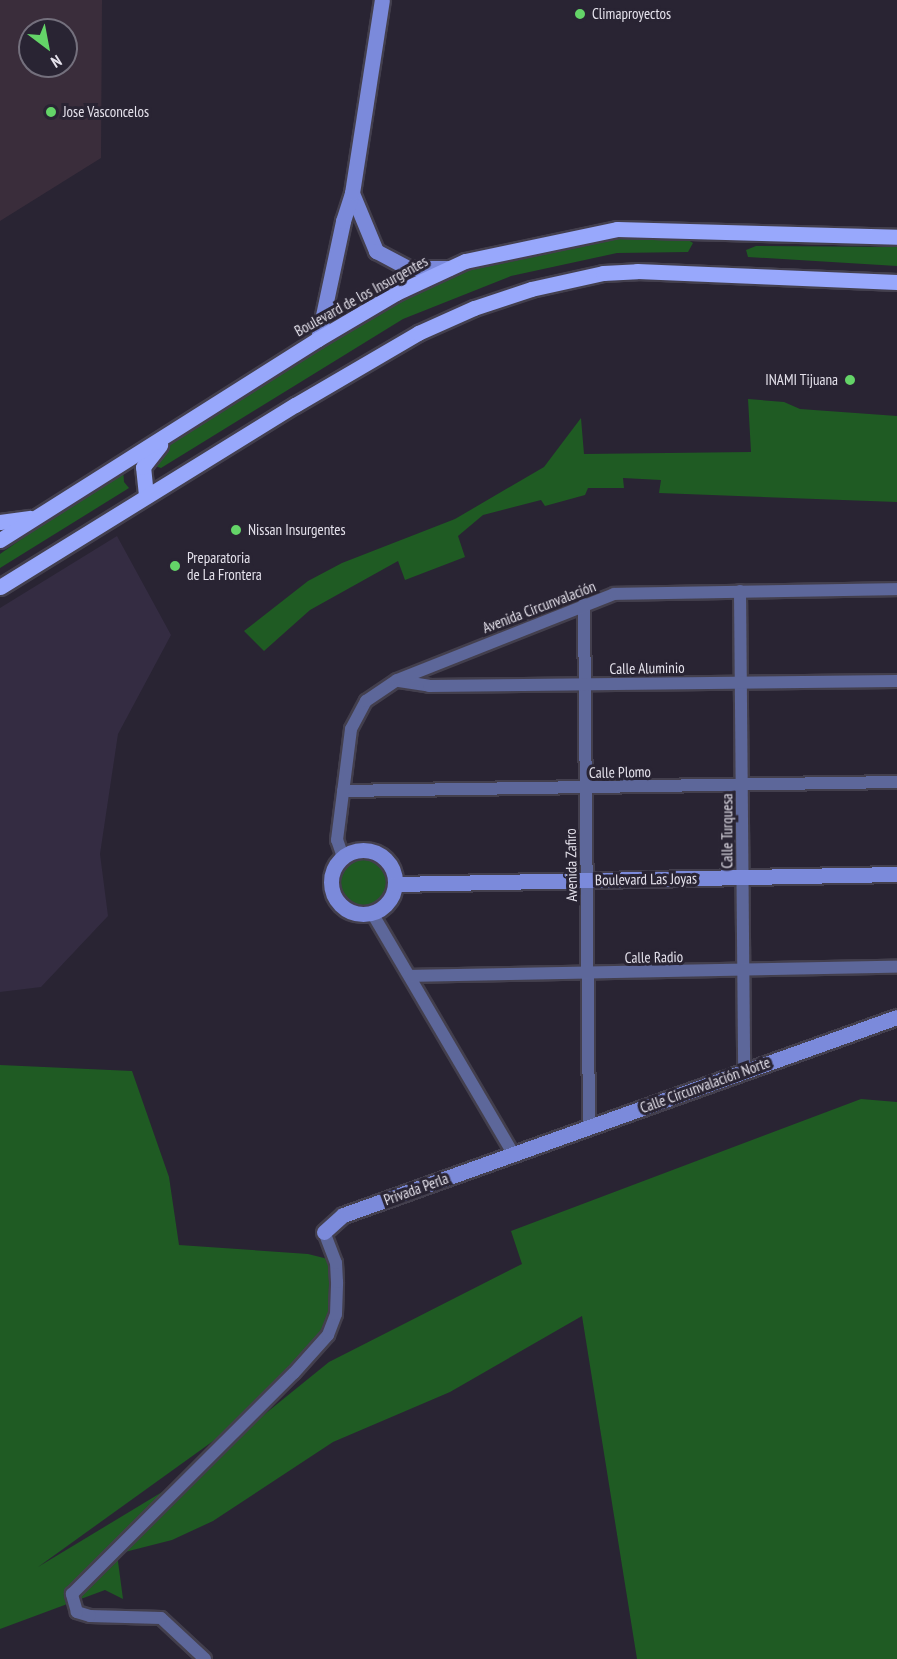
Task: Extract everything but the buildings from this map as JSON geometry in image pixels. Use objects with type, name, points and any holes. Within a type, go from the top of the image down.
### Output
[{"type":"main road","name":"Boulevard de los Insurgentes","points":[[0,540],[33,517],[318,339],[396,293],[449,268],[517,247],[617,229],[897,237]]},
{"type":"main road","points":[[0,587],[146,495],[418,333],[531,289],[603,273],[637,271],[897,282]]},
{"type":"main road","points":[[146,495],[143,467],[151,452],[200,413]]},
{"type":"main road","points":[[0,522],[33,517]]},
{"type":"street","points":[[318,339],[342,221],[352,193],[382,0]]},
{"type":"street","points":[[352,193],[376,251],[408,268],[449,268]]},
{"type":"street","name":"Avenida Circunvalación","points":[[343,857],[337,840],[351,729],[360,710],[374,694],[398,681],[584,604],[614,594],[897,589]]},
{"type":"street","name":"Calle Turquesa","points":[[741,591],[744,1071]]},
{"type":"street","name":"Avenida Zafiro","points":[[584,604],[589,1126]]},
{"type":"street","name":"Calle Aluminio","points":[[398,681],[429,686],[897,681]]},
{"type":"street","name":"Calle Plomo","points":[[343,791],[897,782]]},
{"type":"street","points":[[362,850],[382,856],[394,873],[395,884],[388,902],[372,913],[344,908],[333,892],[332,873],[343,857],[362,850]]},
{"type":"street","name":"Boulevard Las Joyas","points":[[395,884],[897,874]]},
{"type":"street","points":[[372,913],[513,1153]]},
{"type":"street","name":"Calle Radio","points":[[411,976],[897,967]]},
{"type":"street","name":"Calle Circunvalación Norte","points":[[513,1153],[897,1017]]},
{"type":"street","name":"Privada Perla","points":[[324,1232],[343,1215],[513,1153]]},
{"type":"street","points":[[205,1659],[161,1618],[90,1616],[77,1612],[72,1594],[294,1373],[328,1335],[336,1314],[337,1282],[336,1263],[324,1232]]},
{"type":"shaded area","name":"Jose Vasconcelos","points":[[0,0],[102,0],[101,158],[0,221]]},
{"type":"shaded area","points":[[117,536],[171,635],[118,734],[100,854],[108,916],[41,987],[0,992],[0,608]]},
{"type":"green space","points":[[682,236],[693,243],[688,252],[617,253],[511,276],[403,319],[161,468],[152,465],[158,453],[188,432],[387,305],[460,273],[506,256],[596,239]]},
{"type":"green space","points":[[756,246],[897,247],[897,266],[748,257],[746,250]]},
{"type":"green space","points":[[748,399],[784,402],[800,409],[897,416],[897,502],[659,493],[661,480],[623,478],[624,488],[588,488],[585,495],[545,506],[541,500],[483,515],[458,536],[465,557],[405,580],[398,561],[310,610],[264,651],[244,631],[308,581],[342,563],[455,519],[544,467],[581,418],[584,454],[751,452]]},
{"type":"green space","points":[[123,468],[124,482],[129,488],[0,568],[0,554]]},
{"type":"green space","points":[[357,858],[367,858],[380,865],[387,878],[387,888],[380,901],[367,908],[357,908],[348,904],[341,897],[337,888],[337,878],[341,869],[348,862]]},
{"type":"green space","points":[[0,1065],[132,1071],[169,1177],[179,1245],[308,1254],[332,1260],[335,1282],[326,1334],[262,1406],[38,1567],[187,1477],[329,1362],[522,1264],[511,1231],[861,1099],[897,1102],[897,1659],[637,1659],[582,1316],[450,1392],[333,1442],[213,1521],[172,1540],[117,1554],[123,1599],[105,1590],[0,1629]]},
{"type":"place","name":"Climaproyectos","points":[[580,14]]},
{"type":"place","name":"Jose Vasconcelos","points":[[51,112]]},
{"type":"place","name":"INAMI Tijuana","points":[[850,380]]},
{"type":"place","name":"Nissan Insurgentes","points":[[236,530]]},
{"type":"place","name":"Preparatoria de La Frontera","points":[[175,566]]}]
